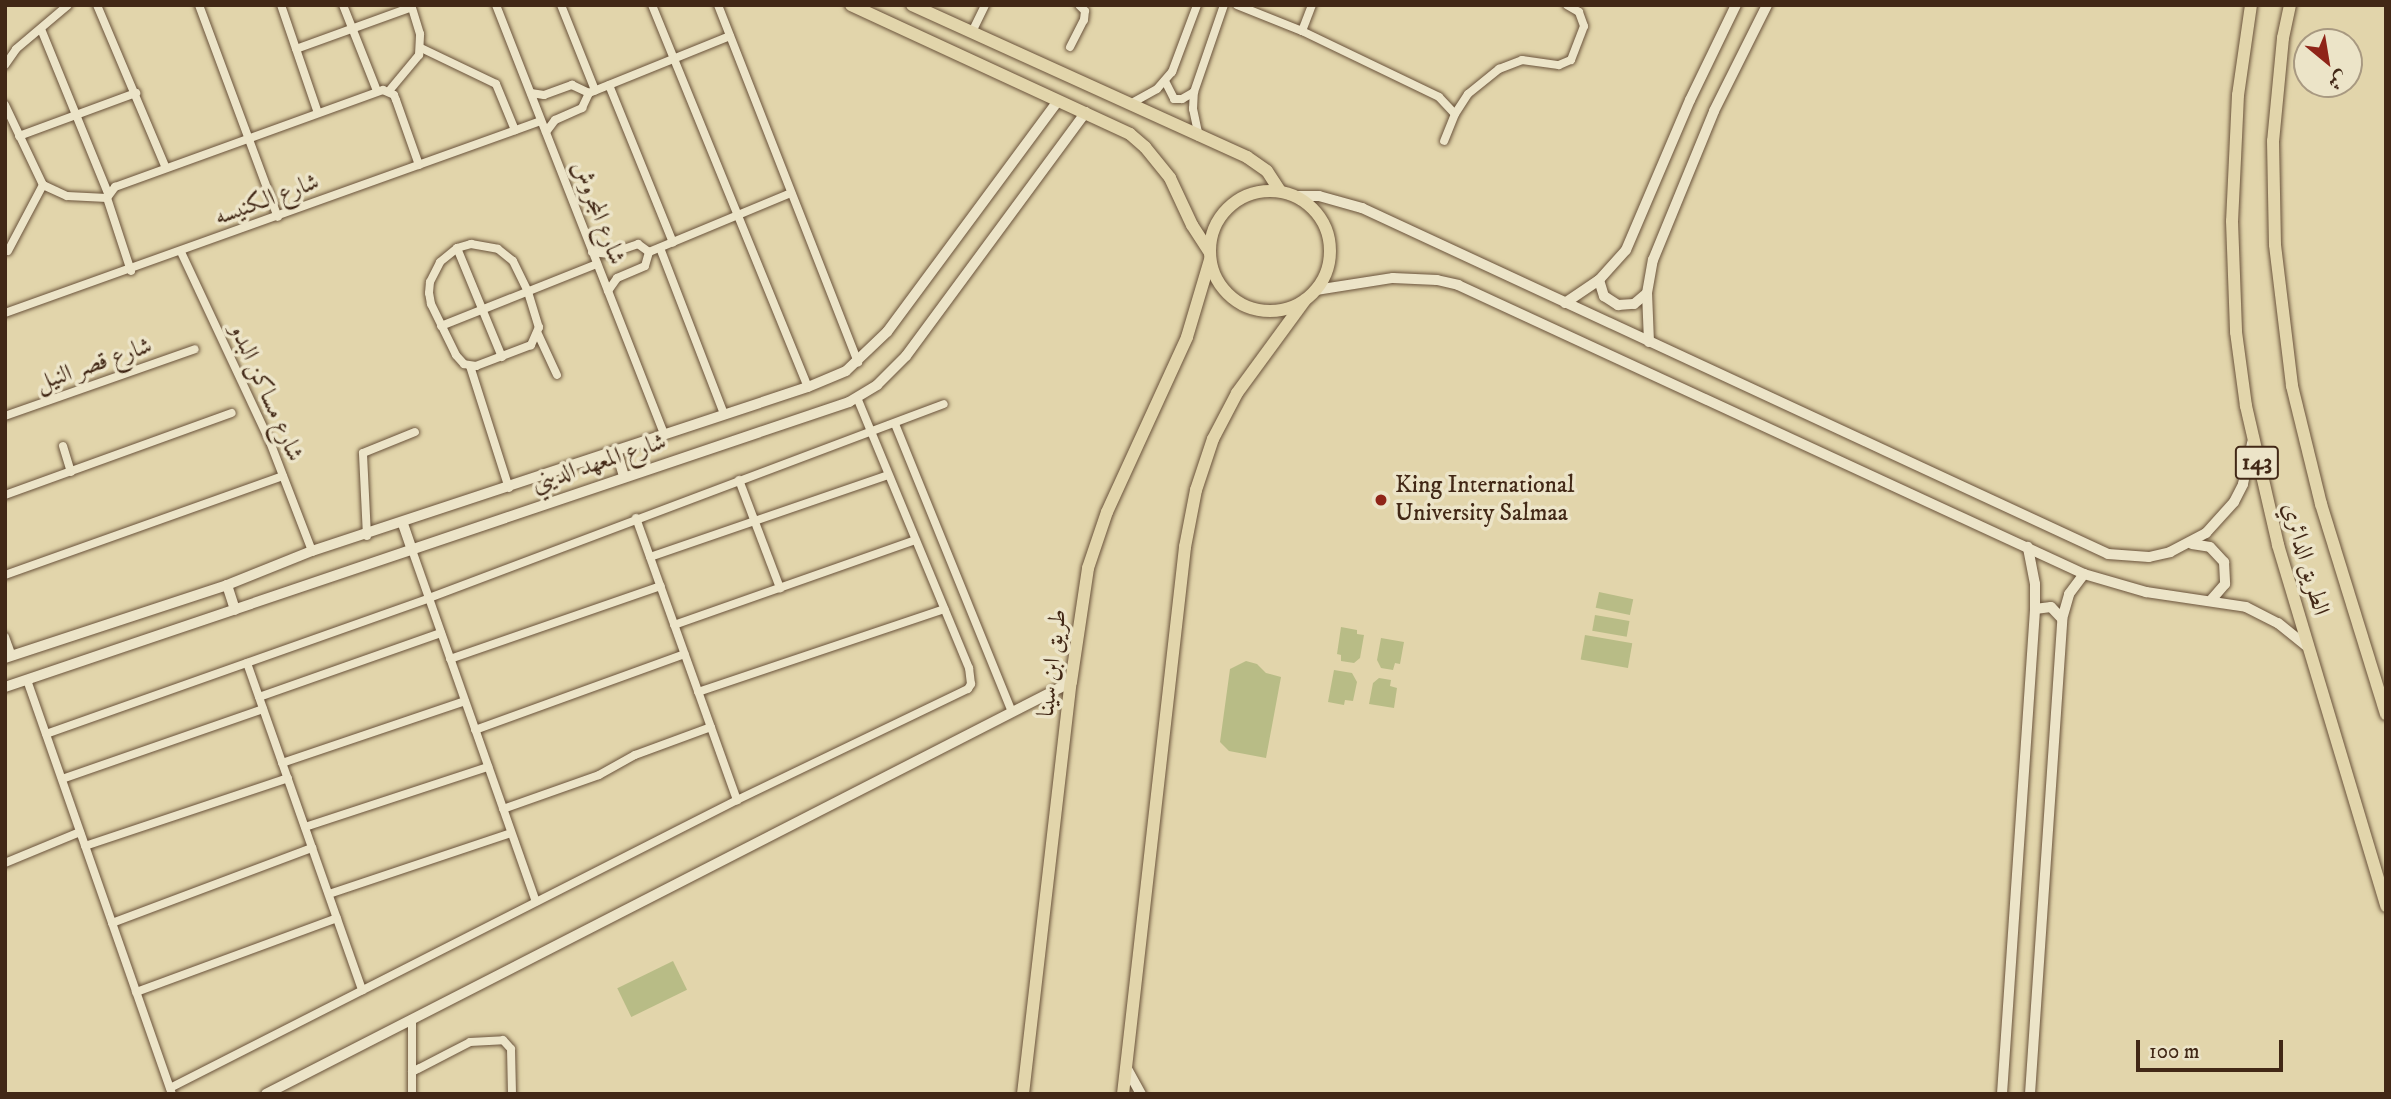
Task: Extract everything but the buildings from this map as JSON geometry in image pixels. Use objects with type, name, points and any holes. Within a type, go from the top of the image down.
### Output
[{"type":"main road","points":[[851,5],[1130,134],[1159,162],[1210,256],[1215,276],[1225,291],[1238,302],[1255,309],[1272,311],[1290,308],[1306,300]]},
{"type":"main road","points":[[912,5],[1257,163],[1280,191]]},
{"type":"main road","name":"الطريق الدائري","points":[[2251,5],[2238,94],[2232,246],[2238,345],[2252,443],[2308,647],[2386,906]]},
{"type":"main road","name":"الطريق الدائري","points":[[2290,5],[2283,38],[2273,141],[2275,245],[2292,386],[2321,504],[2386,714]]},
{"type":"main road","points":[[1124,1094],[1185,547],[1196,490],[1213,439],[1237,393],[1316,290],[1329,266],[1329,238],[1318,214],[1296,196],[1280,191],[1250,194],[1225,211],[1211,238],[1210,256]]},
{"type":"main road","name":"طريق ابن سينا","points":[[1023,1094],[1083,592],[1096,540],[1187,337],[1210,256]]},
{"type":"street","points":[[5,65],[16,49],[68,5]]},
{"type":"street","points":[[97,5],[166,168]]},
{"type":"street","points":[[281,5],[318,113]]},
{"type":"street","points":[[343,5],[377,91]]},
{"type":"street","name":"شارع المجروش","points":[[496,5],[664,434]]},
{"type":"street","points":[[561,5],[592,92]]},
{"type":"street","points":[[652,5],[808,387]]},
{"type":"street","points":[[718,5],[858,363]]},
{"type":"street","points":[[972,32],[985,5]]},
{"type":"street","points":[[1070,47],[1084,20],[1084,11],[1079,5]]},
{"type":"street","points":[[1130,104],[1148,96],[1165,81],[1177,61],[1197,5]]},
{"type":"street","points":[[1199,137],[1193,109],[1194,92],[1224,5]]},
{"type":"street","points":[[1237,5],[1302,31],[1439,97],[1455,114]]},
{"type":"street","points":[[1302,31],[1311,5]]},
{"type":"street","points":[[1444,141],[1455,114],[1468,94],[1499,69],[1522,61],[1559,65],[1571,60],[1584,26],[1579,12],[1567,5]]},
{"type":"street","points":[[1565,303],[1599,281],[1619,258],[1635,232],[1690,100],[1736,5]]},
{"type":"street","points":[[1649,342],[1647,293],[1653,260],[1687,176],[1767,5]]},
{"type":"street","points":[[202,6],[278,217]]},
{"type":"street","points":[[5,105],[43,184],[67,196],[107,196],[115,187],[166,168],[377,91],[389,91],[416,61],[421,48],[412,6],[296,49]]},
{"type":"street","points":[[41,29],[107,196],[131,271]]},
{"type":"street","points":[[546,132],[555,120],[582,108],[592,92],[730,36]]},
{"type":"street","points":[[421,48],[496,84],[515,130]]},
{"type":"street","points":[[1165,81],[1174,99],[1182,99],[1194,92]]},
{"type":"street","points":[[531,93],[544,95],[572,85],[592,92]]},
{"type":"street","points":[[609,85],[673,243]]},
{"type":"street","points":[[389,91],[396,100],[419,165]]},
{"type":"street","points":[[19,136],[136,93]]},
{"type":"street","name":"شارع المعهد الديني","points":[[9,657],[227,584],[312,551],[367,536],[808,387],[858,363],[887,332],[1058,101]]},
{"type":"street","name":"شارع المعهد الديني","points":[[5,687],[235,610],[411,547],[836,408],[857,398],[877,385],[906,356],[1086,112]]},
{"type":"street","name":"شارع الكنيسه","points":[[5,313],[131,271],[541,121]]},
{"type":"street","points":[[8,251],[43,184]]},
{"type":"street","points":[[649,252],[791,193]]},
{"type":"street","points":[[1296,196],[1319,196],[1362,208],[2088,548],[2129,558],[2160,555],[2189,545],[2206,533],[2234,502],[2243,484],[2252,443]]},
{"type":"street","points":[[509,488],[470,366],[460,360],[431,304],[430,282],[440,262],[457,248],[471,244],[498,249],[513,261],[538,320],[538,334],[557,375]]},
{"type":"street","points":[[592,252],[609,254],[638,244],[649,252]]},
{"type":"street","points":[[457,248],[502,357]]},
{"type":"street","points":[[660,248],[724,414]]},
{"type":"street","points":[[608,291],[620,276],[645,266],[649,252]]},
{"type":"street","name":"شارع مساكن البدو","points":[[181,253],[283,477],[312,551]]},
{"type":"street","points":[[441,326],[597,264]]},
{"type":"street","points":[[1316,290],[1393,278],[1437,280],[1458,285],[2084,573],[2146,592],[2211,600],[2262,614],[2308,647]]},
{"type":"street","points":[[1599,281],[1604,296],[1618,306],[1634,304],[1647,293]]},
{"type":"street","points":[[470,366],[531,345],[538,334]]},
{"type":"street","name":"شارع قصر النيل","points":[[5,416],[195,349]]},
{"type":"street","points":[[27,680],[171,1091],[362,990],[737,800],[968,689],[971,684],[969,668],[857,398]]},
{"type":"street","points":[[46,734],[429,598],[944,404]]},
{"type":"street","points":[[5,495],[232,413]]},
{"type":"street","points":[[895,424],[1012,712]]},
{"type":"street","points":[[367,536],[363,453],[415,432]]},
{"type":"street","points":[[63,446],[71,472]]},
{"type":"street","points":[[616,450],[624,476]]},
{"type":"street","points":[[650,557],[888,475]]},
{"type":"street","points":[[5,575],[283,477]]},
{"type":"street","points":[[739,480],[780,588]]},
{"type":"street","points":[[636,518],[737,800]]},
{"type":"street","points":[[403,524],[536,902]]},
{"type":"street","points":[[674,625],[915,540]]},
{"type":"street","points":[[2189,545],[2210,547],[2224,562],[2225,583],[2211,600]]},
{"type":"street","points":[[2002,1094],[2035,609],[2033,572],[2028,547]]},
{"type":"street","points":[[2030,1094],[2062,619],[2069,594],[2084,573]]},
{"type":"street","points":[[227,584],[235,610]]},
{"type":"street","points":[[450,659],[661,586]]},
{"type":"street","points":[[2035,609],[2051,607],[2062,619]]},
{"type":"street","points":[[698,692],[944,609]]},
{"type":"street","points":[[259,697],[441,633]]},
{"type":"street","points":[[5,637],[9,657]]},
{"type":"street","points":[[475,730],[685,654]]},
{"type":"street","points":[[247,663],[362,990]]},
{"type":"street","points":[[266,1094],[1071,682]]},
{"type":"street","points":[[282,762],[465,701]]},
{"type":"street","points":[[62,779],[263,709]]},
{"type":"street","points":[[503,809],[599,775],[635,755],[711,727]]},
{"type":"street","points":[[305,827],[488,767]]},
{"type":"street","points":[[85,846],[288,778]]},
{"type":"street","points":[[5,863],[80,832]]},
{"type":"street","points":[[329,894],[511,833]]},
{"type":"street","points":[[112,923],[312,848]]},
{"type":"street","points":[[136,992],[337,918]]},
{"type":"street","points":[[412,1019],[412,1094]]},
{"type":"street","points":[[411,1072],[470,1042],[503,1040],[511,1049],[512,1094]]},
{"type":"street","points":[[1126,1067],[1141,1094]]},
{"type":"green space","points":[[1599,592],[1633,599],[1630,615],[1596,608]]},
{"type":"green space","points":[[1595,615],[1629,621],[1627,637],[1592,631]]},
{"type":"green space","points":[[1341,627],[1357,630],[1357,634],[1364,635],[1360,658],[1354,663],[1341,661],[1341,655],[1337,654]]},
{"type":"green space","points":[[1585,635],[1632,643],[1628,668],[1581,660]]},
{"type":"green space","points":[[1381,638],[1404,642],[1400,664],[1395,663],[1393,670],[1381,668],[1377,660]]},
{"type":"green space","points":[[1246,661],[1257,664],[1266,673],[1281,677],[1266,758],[1229,751],[1220,742],[1230,669]]},
{"type":"green space","points":[[1334,670],[1352,673],[1357,682],[1353,701],[1345,700],[1344,705],[1328,702]]},
{"type":"green space","points":[[1379,678],[1391,680],[1390,686],[1397,688],[1394,708],[1369,704],[1373,683]]},
{"type":"green space","points":[[673,961],[687,990],[631,1017],[617,988]]},
{"type":"place","name":"King International University Salmaa","points":[[1381,500]]}]
